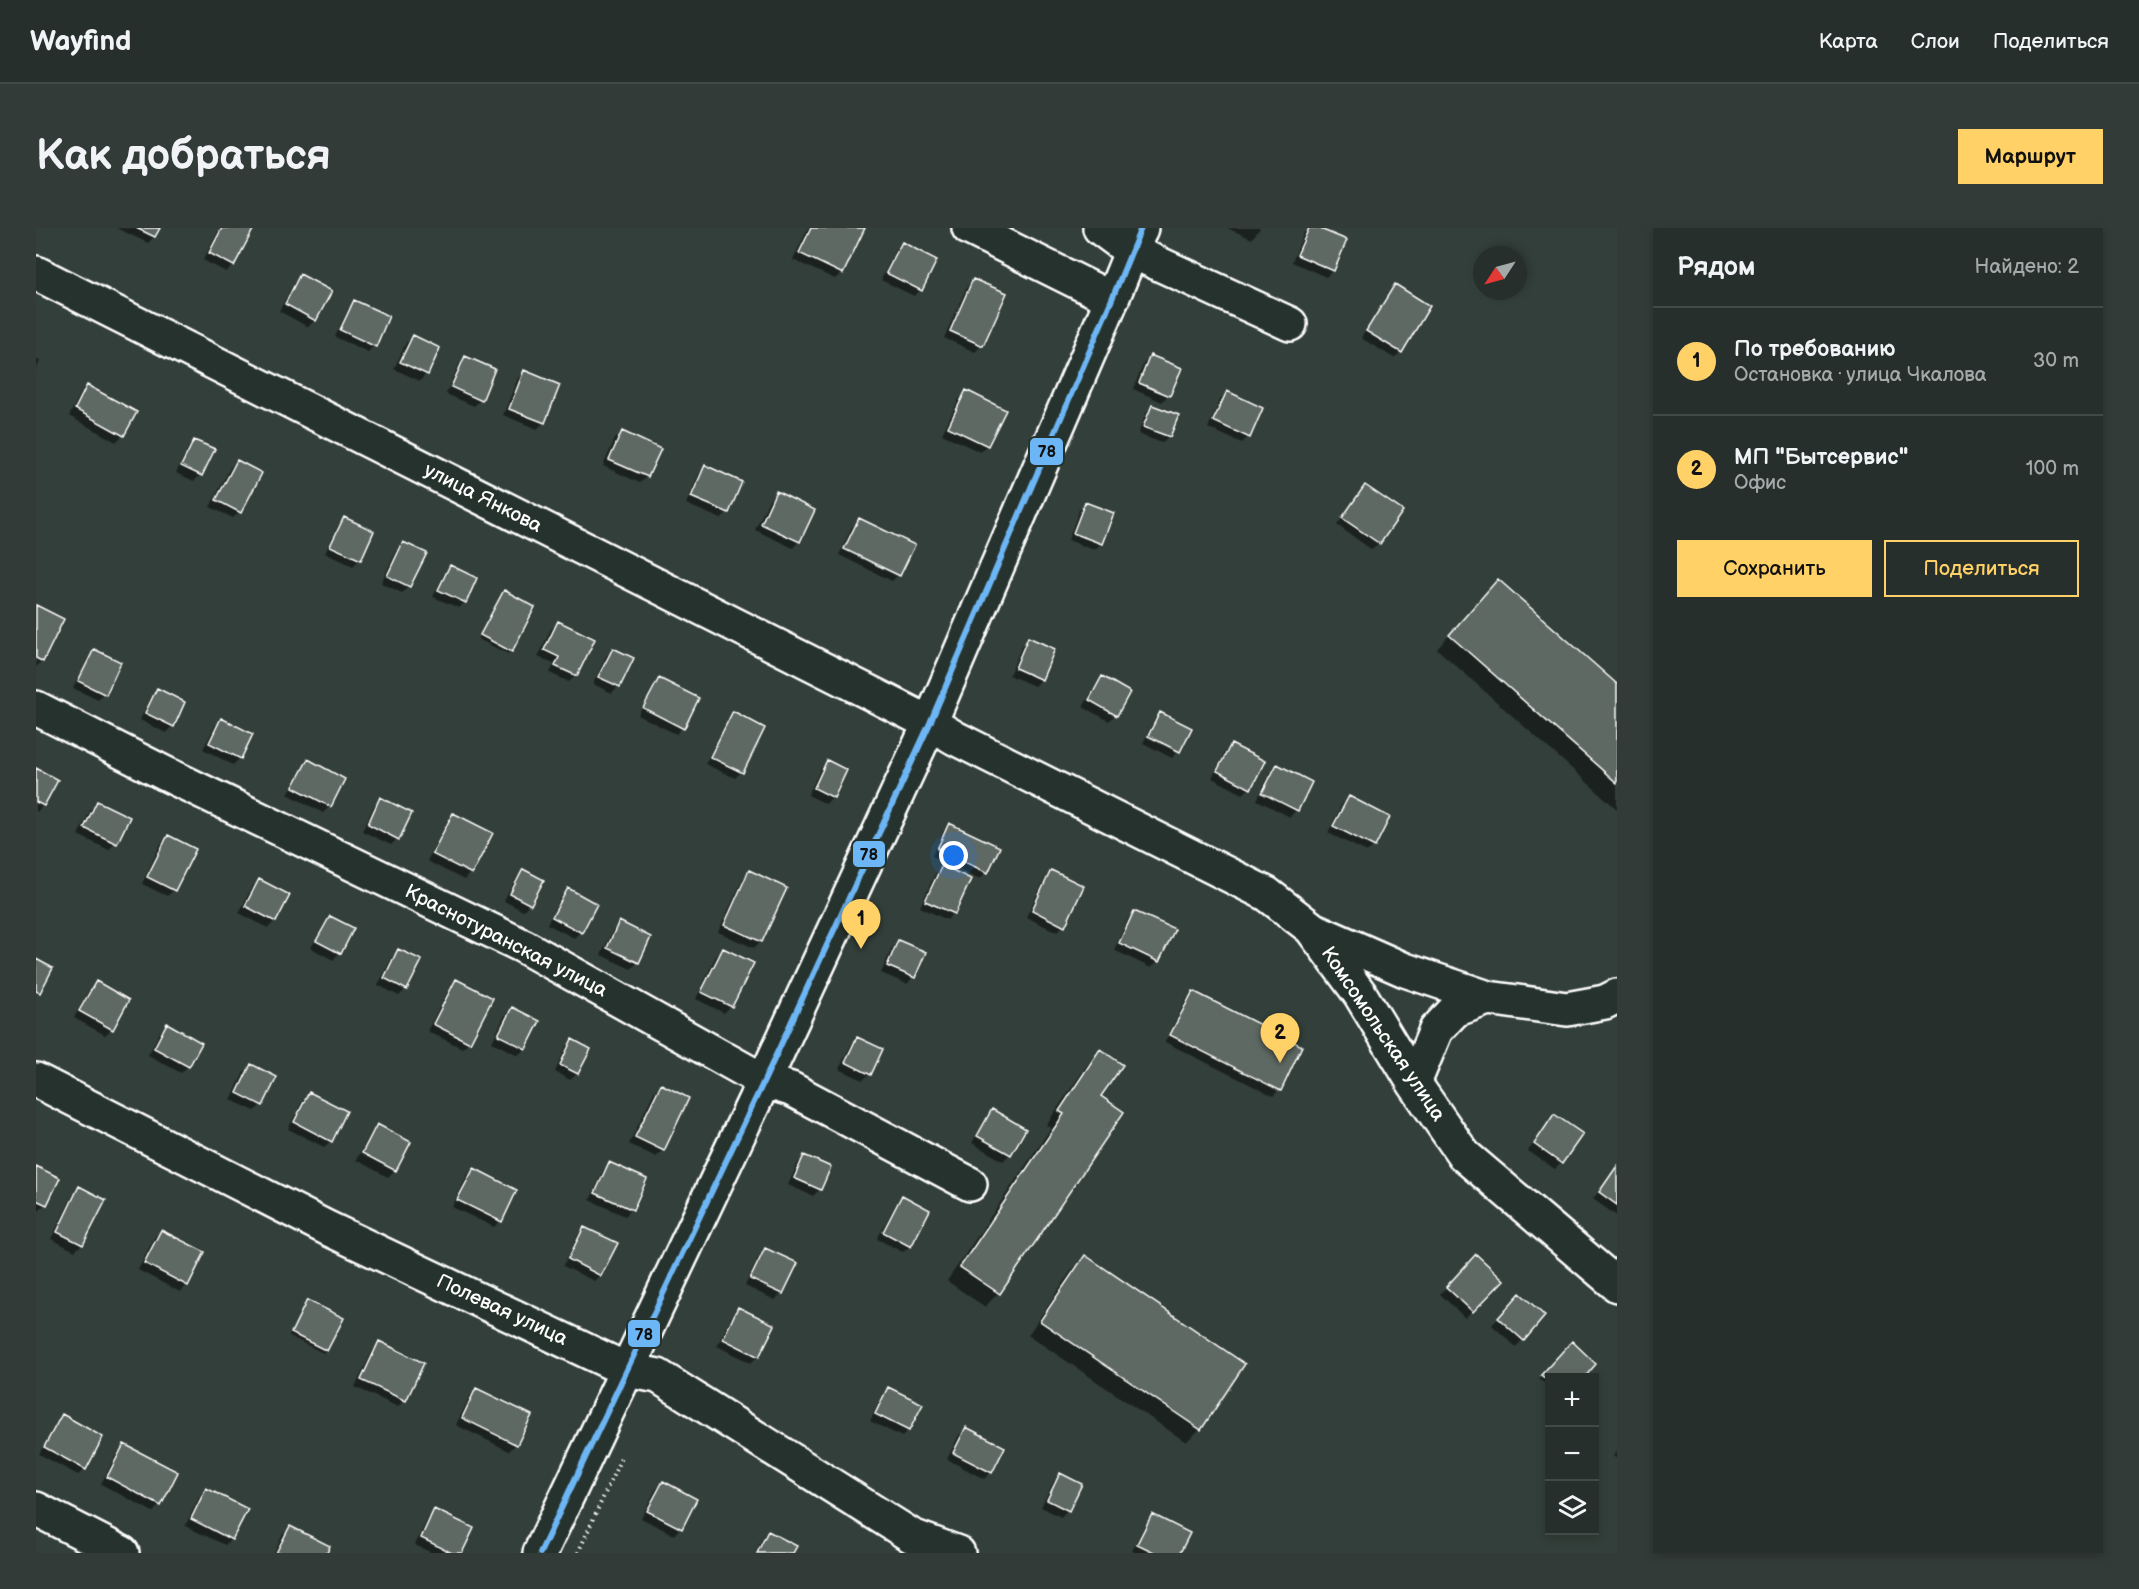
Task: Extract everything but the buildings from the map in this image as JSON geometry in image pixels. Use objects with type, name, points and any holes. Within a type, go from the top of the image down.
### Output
[{"type":"street","points":[[969,228],[1112,299]]},
{"type":"street","points":[[1100,228],[1136,239],[1290,324]]},
{"type":"street","points":[[540,1553],[764,1082],[930,723],[1136,239]]},
{"type":"street","name":"улица Янкова","points":[[36,273],[930,723]]},
{"type":"street","name":"Краснотуранская улица","points":[[36,708],[164,773],[523,946],[764,1082],[791,1089],[970,1184]]},
{"type":"street","name":"Комсомольская улица","points":[[930,723],[955,738],[1267,894],[1311,928],[1360,994],[1414,1083],[1464,1155],[1617,1285]]},
{"type":"street","points":[[1311,928],[1405,970],[1488,998],[1567,1009],[1605,1002],[1617,996]]},
{"type":"street","points":[[1414,1083],[1436,1030],[1455,1010],[1488,998]]},
{"type":"street","name":"Полевая улица","points":[[36,1080],[327,1228],[627,1370],[658,1376],[912,1536],[957,1553]]},
{"type":"street","points":[[36,1509],[122,1553]]},
{"type":"transit line","name":"78","points":[[540,1553],[764,1081],[930,723],[1141,228]]},
{"type":"place","name":"По требованию","points":[[861,949]]},
{"type":"place","name":"МП \"Бытсервис\"","points":[[1280,1063]]}]
